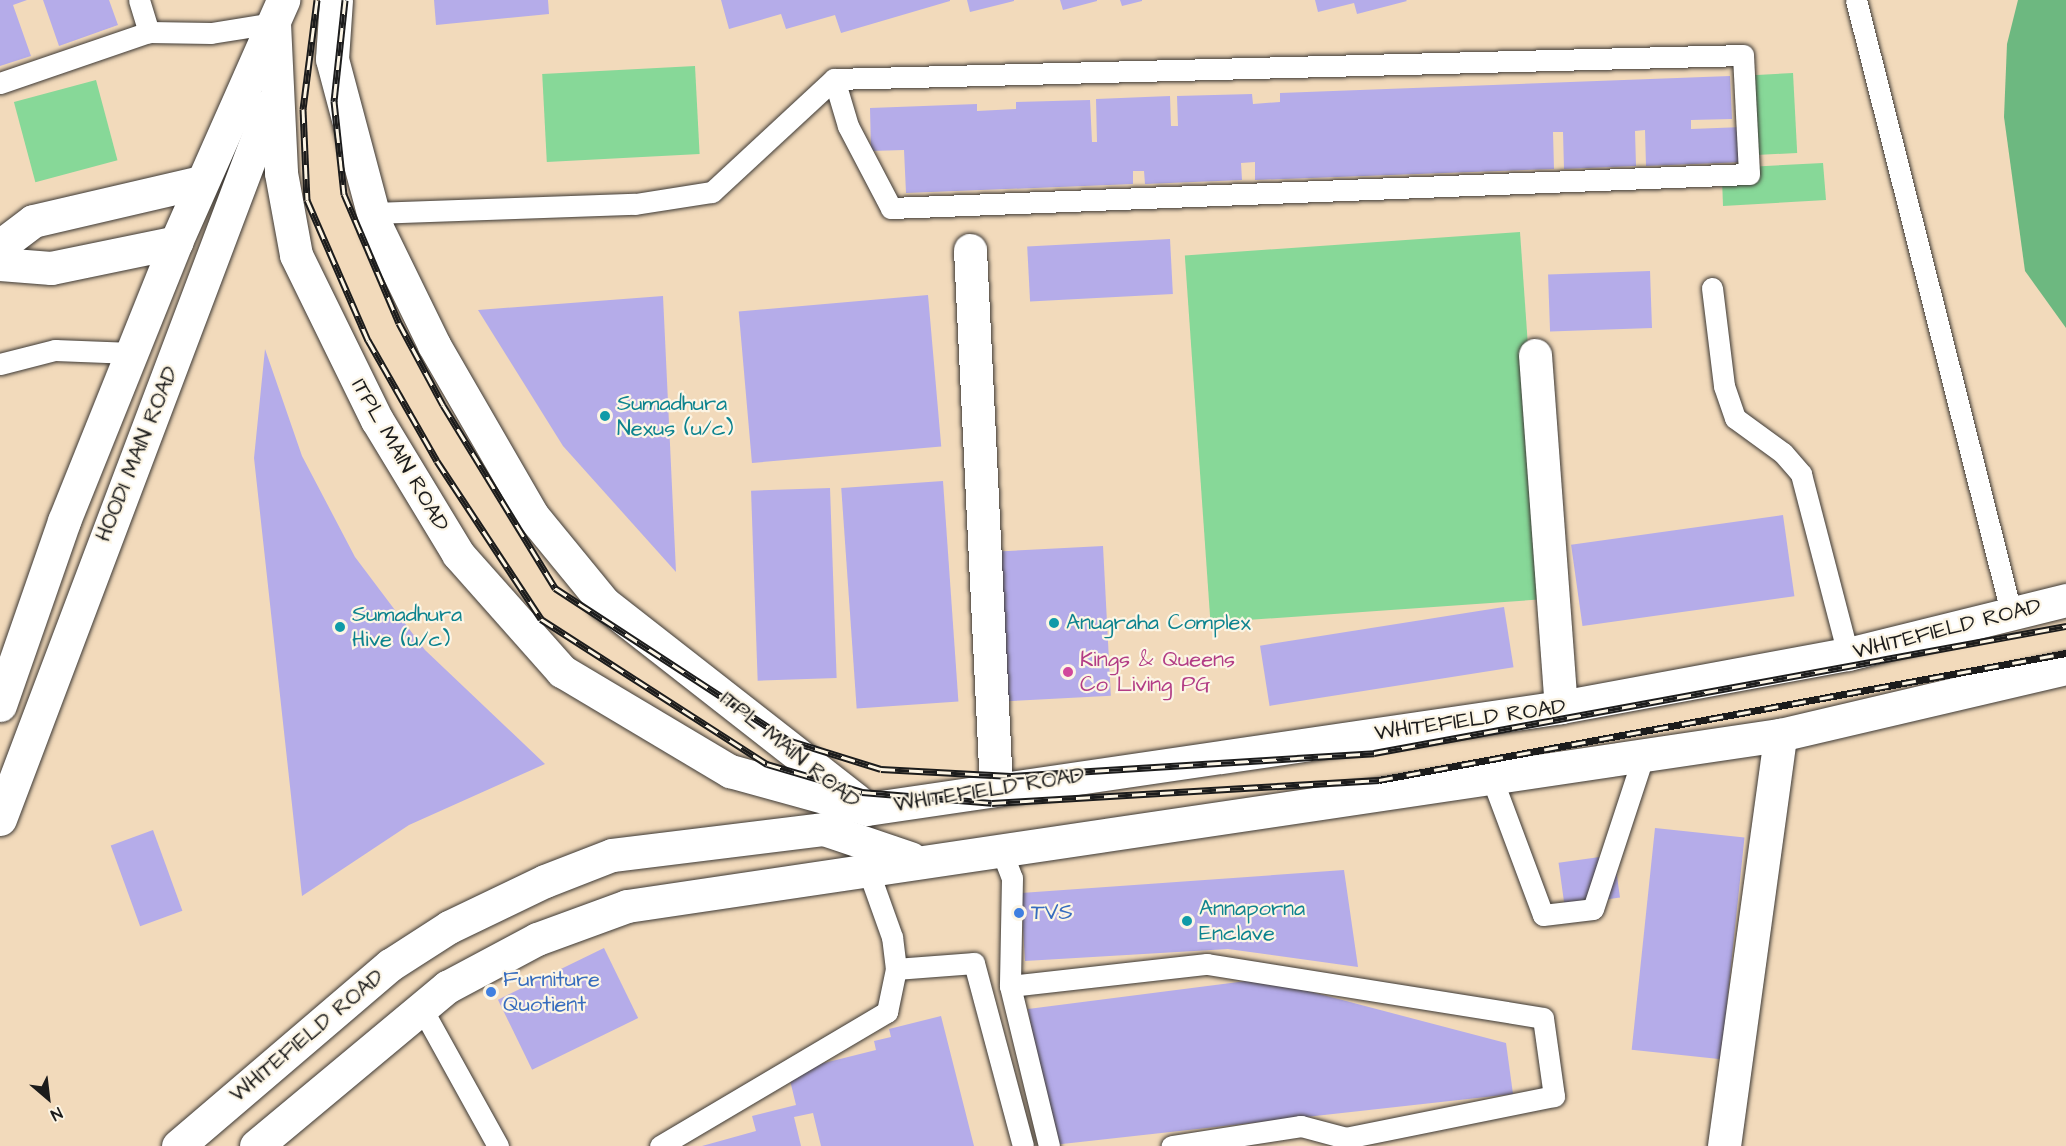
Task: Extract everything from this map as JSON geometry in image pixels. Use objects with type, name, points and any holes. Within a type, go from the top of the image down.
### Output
[{"type":"main road","name":"ITPL MAIN ROAD","points":[[335,3],[332,59],[373,213],[434,345],[532,515],[604,603],[867,808]]},
{"type":"main road","name":"ITPL MAIN ROAD","points":[[279,12],[262,82],[296,255],[377,420],[458,554],[562,671],[730,771],[867,808]]},
{"type":"main road","name":"HOODI MAIN ROAD","points":[[0,705],[132,353],[200,182],[262,82]]},
{"type":"main road","name":"HOODI MAIN ROAD","points":[[0,819],[64,644],[221,245],[262,82]]},
{"type":"main road","points":[[0,246],[33,221],[200,182]]},
{"type":"main road","points":[[0,264],[51,268],[176,242]]},
{"type":"main road","points":[[970,250],[996,788]]},
{"type":"main road","points":[[1535,355],[1561,707]]},
{"type":"main road","name":"WHITEFIELD ROAD","points":[[867,808],[1561,707],[1848,654],[2066,600]]},
{"type":"main road","points":[[26,633],[64,644]]},
{"type":"main road","name":"WHITEFIELD ROAD","points":[[256,1146],[421,1007],[537,939],[627,906],[867,867],[922,862],[1000,847],[1780,735],[2066,668]]},
{"type":"main road","points":[[1724,1146],[1780,735]]},
{"type":"main road","name":"WHITEFIELD ROAD","points":[[178,1146],[337,1005],[390,965],[449,927],[568,872],[612,855],[824,829],[922,862]]},
{"type":"lane","points":[[138,0],[149,32]]},
{"type":"lane","points":[[1856,0],[2011,612]]},
{"type":"lane","points":[[0,83],[149,32],[211,33],[279,12]]},
{"type":"lane","points":[[373,213],[634,204],[712,192],[834,79],[1743,55],[1749,174],[891,208],[848,126],[834,79]]},
{"type":"lane","points":[[1712,288],[1724,386],[1735,418],[1783,453],[1801,474],[1848,654]]},
{"type":"lane","points":[[0,364],[55,350],[132,353]]},
{"type":"lane","points":[[1491,776],[1543,915],[1593,909],[1644,754]]},
{"type":"lane","points":[[1000,847],[1012,878],[1010,986],[1049,1146]]},
{"type":"lane","points":[[660,1146],[887,1012],[896,969],[892,937],[867,867]]},
{"type":"lane","points":[[896,969],[974,963],[1023,1146]]},
{"type":"lane","points":[[1010,986],[1207,964],[1543,1018],[1554,1096],[1346,1138],[1301,1126],[1172,1146]]},
{"type":"lane","points":[[421,1007],[498,1146]]},
{"type":"green space","points":[[2018,0],[2066,0],[2066,328],[2025,271],[2004,117],[2007,44]]},
{"type":"green space","points":[[695,66],[700,154],[547,162],[542,74]]},
{"type":"green space","points":[[1793,73],[1797,153],[1756,155],[1752,75]]},
{"type":"green space","points":[[96,80],[117,160],[35,182],[14,102]]},
{"type":"green space","points":[[1823,163],[1826,200],[1723,206],[1722,178],[1747,167]]},
{"type":"green space","points":[[1520,232],[1546,599],[1210,623],[1185,255]]},
{"type":"building","points":[[0,0],[27,0],[13,5],[31,56],[0,66]]},
{"type":"building","points":[[43,0],[109,0],[118,25],[59,46]]},
{"type":"building","points":[[434,0],[548,0],[549,14],[436,25]]},
{"type":"building","points":[[721,0],[950,1],[841,33],[835,15],[786,29],[781,14],[729,29]]},
{"type":"building","points":[[967,0],[1014,0],[1014,1],[970,12]]},
{"type":"building","points":[[1060,0],[1097,0],[1097,1],[1063,10]]},
{"type":"building","points":[[1120,0],[1142,0],[1142,1],[1122,6]]},
{"type":"building","points":[[1315,0],[1407,1],[1357,14],[1354,3],[1318,12]]},
{"type":"building","points":[[1730,76],[1732,119],[1691,120],[1691,129],[1743,127],[1745,162],[1646,166],[1645,130],[1635,131],[1636,166],[1564,169],[1563,132],[1553,132],[1554,169],[1255,180],[1255,162],[1241,163],[1242,180],[1145,184],[1144,171],[1133,171],[1133,184],[906,193],[904,150],[871,151],[870,108],[977,104],[977,111],[1016,109],[1016,102],[1090,100],[1092,142],[1097,142],[1096,99],[1170,96],[1171,126],[1178,126],[1177,96],[1252,94],[1253,104],[1280,102],[1280,93]]},
{"type":"building","points":[[1170,239],[1173,294],[1030,301],[1027,246]]},
{"type":"building","points":[[1650,271],[1652,328],[1550,332],[1548,275]]},
{"type":"building","points":[[928,295],[941,446],[752,463],[739,312]]},
{"type":"building","name":"Sumadhura Nexus (u/c)","points":[[663,296],[676,572],[563,446],[478,310]]},
{"type":"building","name":"Sumadhura Hive (u/c)","points":[[265,349],[302,456],[355,557],[425,650],[545,764],[409,825],[302,896],[254,458]]},
{"type":"building","points":[[943,481],[958,701],[857,709],[841,488]]},
{"type":"building","points":[[830,488],[837,678],[758,681],[751,491]]},
{"type":"building","points":[[1783,515],[1794,596],[1582,626],[1571,545]]},
{"type":"building","name":"Anugraha Complex","points":[[1103,546],[1111,696],[1006,701],[998,551]]},
{"type":"building","points":[[1504,607],[1514,667],[1270,706],[1260,646]]},
{"type":"building","points":[[1655,828],[1745,837],[1721,1059],[1632,1050]]},
{"type":"building","points":[[153,830],[182,911],[140,926],[111,845]]},
{"type":"building","points":[[1614,855],[1620,898],[1565,905],[1559,863]]},
{"type":"building","name":"Annaporna Enclave","points":[[1344,870],[1358,967],[1228,949],[1025,961],[1021,893]]},
{"type":"building","points":[[604,948],[638,1018],[532,1070],[498,1000]]},
{"type":"building","points":[[1262,979],[1506,1043],[1513,1094],[1053,1145],[1028,1009]]},
{"type":"building","points":[[941,1016],[974,1146],[821,1146],[813,1113],[794,1117],[801,1146],[702,1146],[756,1131],[752,1116],[796,1105],[788,1072],[876,1050],[874,1041],[891,1037],[889,1029]]},
{"type":"railway","points":[[317,0],[303,109],[307,200],[368,340],[437,461],[541,619],[767,764],[862,792],[992,803],[1379,780],[2066,653]]},
{"type":"railway","points":[[345,0],[334,101],[344,194],[399,323],[443,405],[555,588],[788,740],[881,769],[1011,776],[1374,753],[2066,626]]},
{"type":"place","name":"Sumadhura Nexus (u/c)","points":[[605,416]]},
{"type":"place","name":"Anugraha Complex","points":[[1054,623]]},
{"type":"place","name":"Sumadhura Hive (u/c)","points":[[340,627]]},
{"type":"place","name":"Kings & Queens Co Living PG","points":[[1068,672]]},
{"type":"place","name":"TVS","points":[[1019,913]]},
{"type":"place","name":"Annaporna Enclave","points":[[1187,921]]},
{"type":"place","name":"Furniture Quotient","points":[[491,992]]}]
